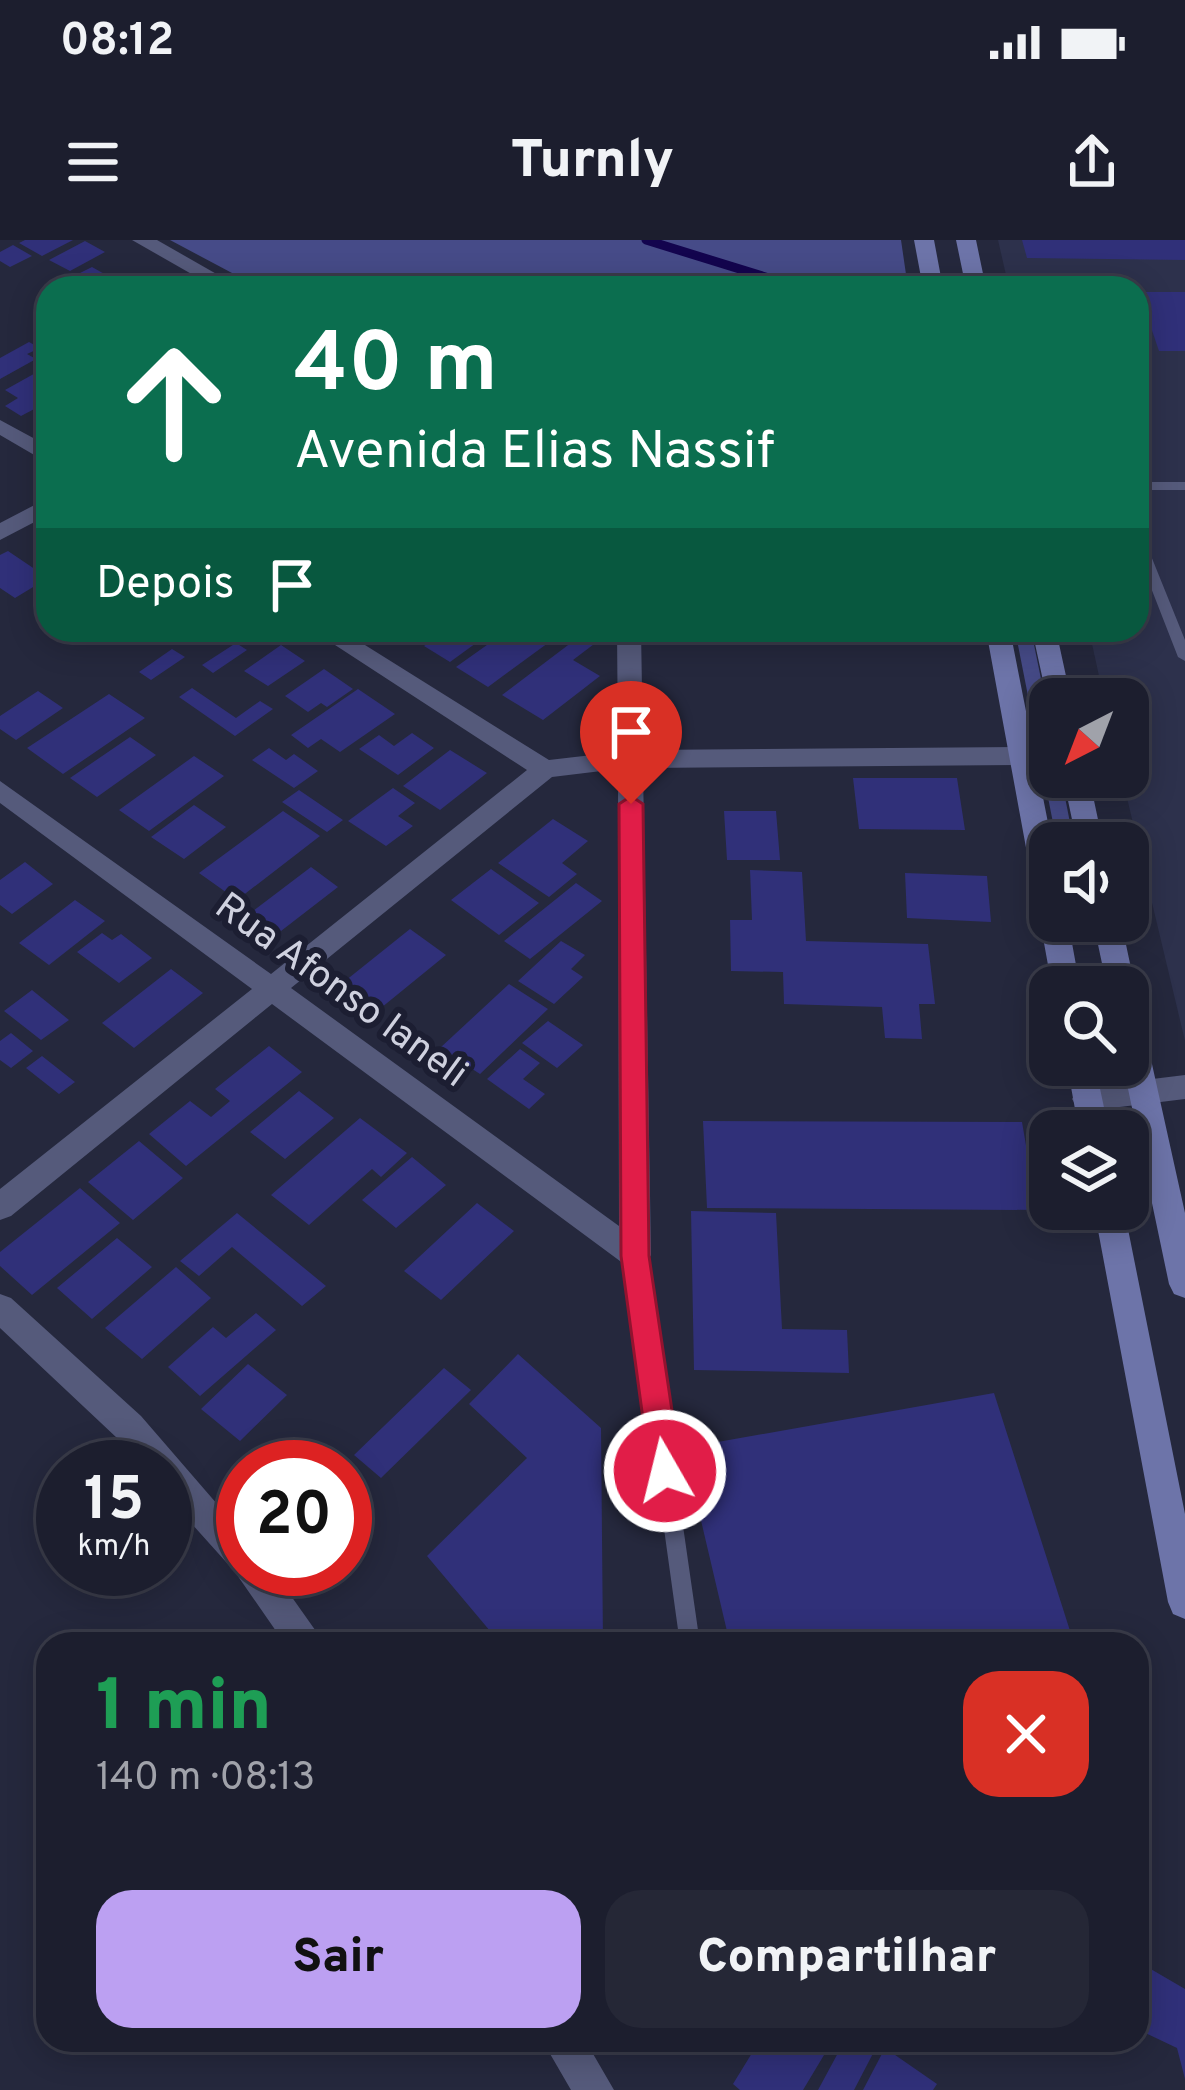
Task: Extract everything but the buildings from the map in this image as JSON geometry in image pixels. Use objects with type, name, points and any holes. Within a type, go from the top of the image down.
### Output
[{"type":"main road","points":[[924,240],[931,276]]},
{"type":"main road","points":[[966,240],[974,276]]},
{"type":"main road","points":[[1000,642],[1035,822]]},
{"type":"main road","points":[[1047,642],[1054,678]]},
{"type":"main road","points":[[1085,1086],[1090,1110]]},
{"type":"main road","points":[[1142,1086],[1185,1285]]},
{"type":"main road","points":[[1113,1230],[1185,1603]]},
{"type":"street","points":[[142,240],[209,276]]},
{"type":"street","points":[[0,426],[36,448]]},
{"type":"street","points":[[0,533],[36,512]]},
{"type":"street","points":[[343,642],[545,769]]},
{"type":"street","points":[[629,642],[635,1256]]},
{"type":"street","points":[[0,1208],[545,769],[630,759],[1022,756]]},
{"type":"street","name":"Rua Afonso Ianeli","points":[[0,790],[635,1256]]},
{"type":"street","points":[[1088,1099],[1185,1087]]},
{"type":"street","points":[[0,1308],[140,1440]]},
{"type":"street","points":[[192,1500],[216,1528]]},
{"type":"street","points":[[271,1596],[298,1632]]},
{"type":"street","points":[[570,2052],[594,2090]]},
{"type":"lane","points":[[1149,486],[1185,486]]},
{"type":"lane","points":[[1149,566],[1185,657]]},
{"type":"lane","points":[[635,1256],[688,1632]]},
{"type":"shaded area","points":[[170,240],[901,240],[906,276],[430,275],[238,276]]},
{"type":"shaded area","points":[[998,240],[1185,240],[1185,1041],[1149,890],[1149,822],[1133,822],[1127,798],[1149,798],[1149,678],[1099,678],[1092,642],[1149,642],[1149,276],[1006,276]]},
{"type":"shaded area","points":[[1017,642],[1033,642],[1041,678],[1029,678],[1029,701]]},
{"type":"shaded area","points":[[1048,798],[1065,798],[1070,822],[1053,822]]},
{"type":"waterway","points":[[646,240],[762,276]]},
{"type":"route","points":[[631,804],[635,1256],[665,1471]]}]
